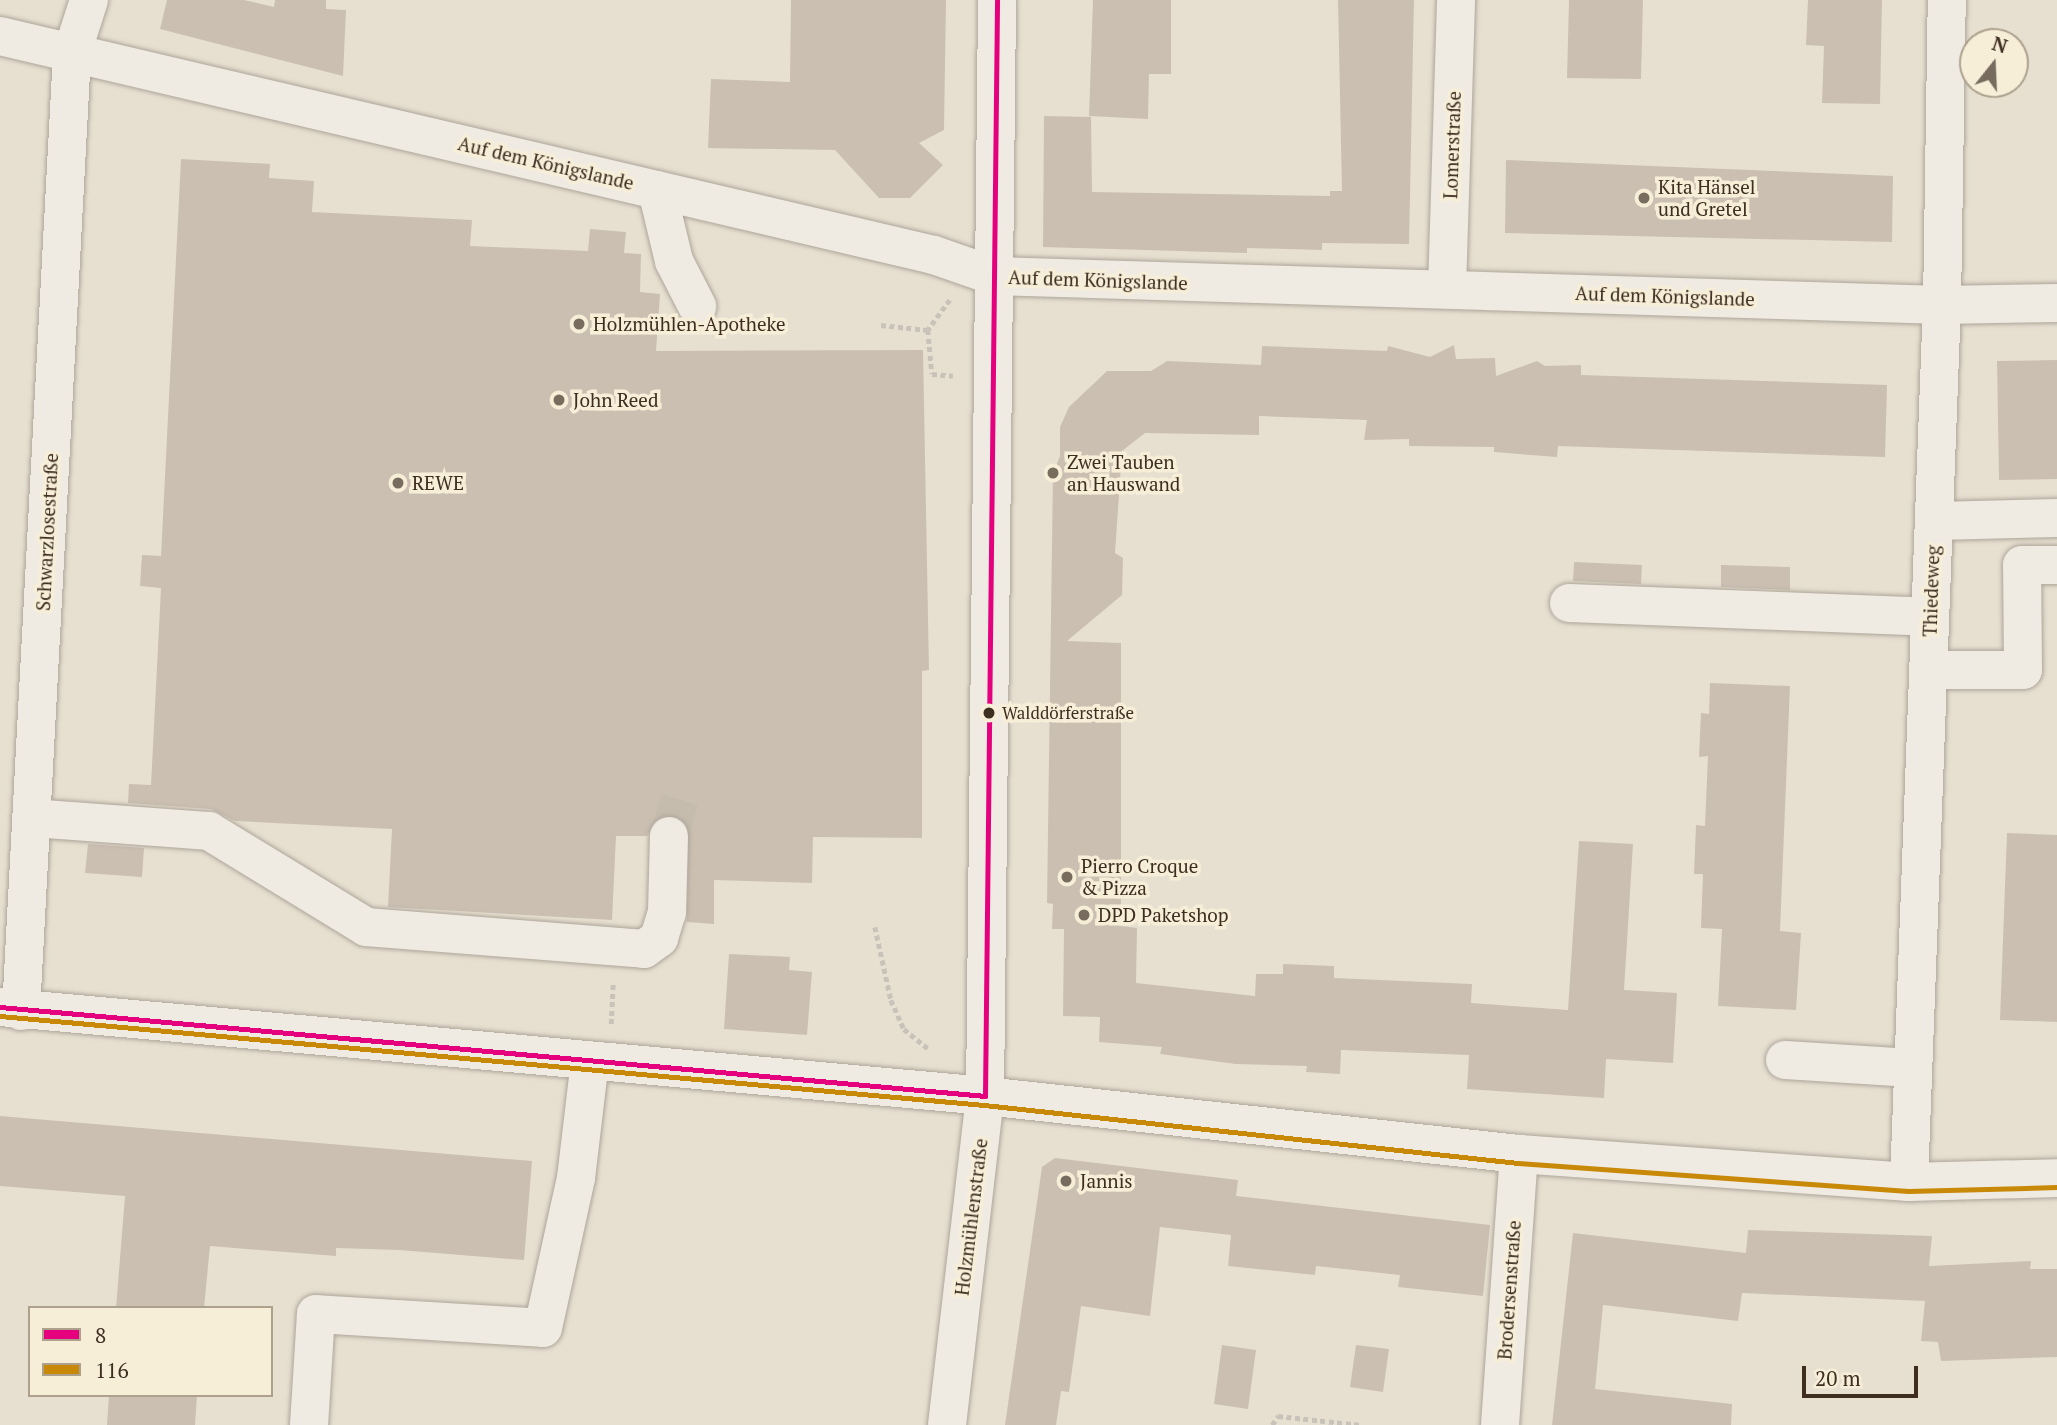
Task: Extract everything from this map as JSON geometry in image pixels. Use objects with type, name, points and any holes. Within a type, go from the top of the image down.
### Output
[{"type":"street","name":"Schwarzlosestraße","points":[[11,1009],[32,818],[72,53],[89,0]]},
{"type":"street","name":"Holzmühlenstraße","points":[[947,1425],[985,1096],[997,0]]},
{"type":"street","name":"Lomerstraße","points":[[1447,289],[1456,0]]},
{"type":"street","name":"Thiedeweg","points":[[1909,1182],[1942,306],[1947,0]]},
{"type":"street","name":"Auf dem Königslande","points":[[0,36],[934,254],[994,276],[1942,306],[2057,303]]},
{"type":"street","points":[[657,190],[674,261],[697,306]]},
{"type":"street","points":[[1934,521],[2057,518]]},
{"type":"street","points":[[1928,670],[2023,670],[2022,565],[2057,565]]},
{"type":"street","points":[[1825,588],[1930,604]]},
{"type":"street","points":[[1569,603],[1930,604]]},
{"type":"street","points":[[32,818],[209,831],[366,927],[644,949],[659,938],[667,912],[668,836]]},
{"type":"street","points":[[11,1009],[985,1096],[1519,1154],[1909,1182],[2057,1178]]},
{"type":"street","points":[[1785,1060],[1912,1068]]},
{"type":"street","points":[[309,1425],[316,1314],[543,1328],[576,1178],[590,1061]]},
{"type":"street","name":"Brodersenstraße","points":[[1500,1425],[1519,1154]]},
{"type":"path","points":[[947,302],[928,330],[932,374],[993,380]]},
{"type":"path","points":[[881,326],[928,330]]},
{"type":"path","points":[[875,927],[891,1000],[904,1029]]},
{"type":"path","points":[[612,1008],[613,987]]},
{"type":"path","points":[[1272,1425],[1278,1416],[1361,1425]]},
{"type":"building","points":[[167,0],[244,0],[274,7],[275,0],[326,0],[326,9],[346,10],[343,76],[160,29]]},
{"type":"building","points":[[791,0],[946,0],[944,130],[919,143],[943,165],[910,198],[879,198],[835,150],[708,148],[711,79],[790,82]]},
{"type":"building","points":[[1093,0],[1171,0],[1171,74],[1149,74],[1148,119],[1089,116]]},
{"type":"building","points":[[1338,0],[1414,0],[1409,244],[1322,243],[1322,250],[1247,248],[1247,253],[1043,247],[1044,116],[1091,117],[1092,192],[1330,196],[1330,191],[1342,191]]},
{"type":"building","points":[[1569,0],[1643,0],[1641,79],[1567,78]]},
{"type":"building","points":[[1808,0],[1882,0],[1880,104],[1822,103],[1824,46],[1806,45]]},
{"type":"building","name":"REWE","points":[[181,159],[270,164],[269,178],[314,181],[312,212],[472,220],[470,246],[588,251],[590,229],[626,232],[624,253],[641,254],[640,292],[660,294],[656,351],[923,350],[929,670],[922,671],[922,838],[813,837],[812,883],[714,880],[714,924],[687,922],[688,826],[680,817],[659,817],[647,836],[616,836],[612,920],[388,907],[392,829],[235,821],[211,809],[128,803],[129,784],[151,785],[161,588],[140,586],[142,555],[161,556]]},
{"type":"building","points":[[1506,160],[1893,176],[1892,242],[1505,233]]},
{"type":"building","points":[[1454,345],[1456,359],[1495,358],[1496,376],[1537,361],[1545,366],[1581,365],[1581,375],[1887,385],[1885,457],[1558,446],[1557,457],[1494,452],[1494,447],[1409,446],[1409,439],[1364,440],[1367,420],[1259,416],[1259,435],[1145,433],[1122,451],[1115,553],[1123,558],[1122,595],[1067,641],[1121,643],[1121,926],[1137,928],[1136,983],[1255,996],[1256,974],[1283,974],[1283,964],[1334,966],[1334,978],[1472,984],[1471,1003],[1568,1010],[1579,841],[1633,844],[1624,990],[1677,993],[1673,1063],[1606,1059],[1604,1098],[1467,1089],[1469,1055],[1341,1050],[1340,1074],[1306,1072],[1307,1066],[1236,1064],[1160,1054],[1162,1047],[1099,1042],[1100,1017],[1063,1016],[1064,929],[1052,929],[1053,904],[1047,903],[1053,473],[1060,456],[1060,427],[1069,407],[1107,371],[1151,371],[1167,361],[1261,365],[1262,346],[1387,351],[1388,346],[1430,357]]},
{"type":"building","points":[[2057,360],[2057,479],[1999,480],[1997,361]]},
{"type":"building","points":[[1574,562],[1642,565],[1641,584],[1573,581]]},
{"type":"building","points":[[1721,565],[1790,567],[1790,590],[1721,587]]},
{"type":"building","points":[[1710,683],[1790,686],[1780,931],[1801,933],[1796,1010],[1718,1006],[1722,929],[1701,928],[1703,874],[1694,874],[1696,825],[1705,826],[1708,756],[1699,757],[1701,713],[1709,714]]},
{"type":"building","points":[[2007,833],[2057,835],[2057,1022],[2000,1020]]},
{"type":"building","points":[[88,844],[144,848],[142,877],[85,873]]},
{"type":"building","points":[[729,954],[790,957],[789,970],[812,972],[807,1035],[724,1029]]},
{"type":"building","points":[[0,1116],[532,1161],[524,1260],[399,1250],[336,1248],[336,1256],[210,1246],[204,1306],[116,1306],[125,1196],[0,1186]]},
{"type":"building","points":[[1055,1158],[1238,1180],[1236,1196],[1490,1225],[1483,1296],[1398,1287],[1400,1275],[1316,1266],[1315,1275],[1228,1266],[1231,1235],[1160,1227],[1150,1316],[1081,1306],[1069,1392],[1061,1391],[1056,1425],[1005,1425],[1042,1167]]},
{"type":"building","points":[[1748,1230],[1932,1236],[1929,1266],[2031,1261],[2030,1269],[2057,1269],[2057,1357],[1941,1361],[1938,1342],[1921,1341],[1925,1301],[1742,1293],[1738,1321],[1603,1305],[1595,1389],[1732,1404],[1731,1425],[1552,1425],[1573,1233],[1746,1253]]},
{"type":"building","points":[[1222,1345],[1256,1350],[1248,1409],[1214,1404]]},
{"type":"building","points":[[1356,1345],[1389,1349],[1383,1392],[1350,1387]]},
{"type":"building","points":[[109,1397],[197,1397],[195,1425],[107,1425]]},
{"type":"tunnel","points":[[669,836],[683,788]]},
{"type":"transit line","name":"8","points":[[985,1096],[997,0]]},
{"type":"transit line","name":"8","points":[[0,1007],[985,1096]]},
{"type":"transit line","name":"116","points":[[0,1016],[984,1105],[1518,1163],[1908,1191],[2057,1187]]},
{"type":"place","name":"Kita Hänsel und Gretel","points":[[1644,198]]},
{"type":"place","name":"Holzmühlen-Apotheke","points":[[579,324]]},
{"type":"place","name":"John Reed","points":[[559,400]]},
{"type":"place","name":"Zwei Tauben an Hauswand","points":[[1053,473]]},
{"type":"place","name":"REWE","points":[[398,483]]},
{"type":"place","name":"Walddörferstraße","points":[[989,713]]},
{"type":"place","name":"Pierro Croque & Pizza","points":[[1067,877]]},
{"type":"place","name":"DPD Paketshop","points":[[1084,915]]},
{"type":"place","name":"Jannis","points":[[1066,1181]]}]
